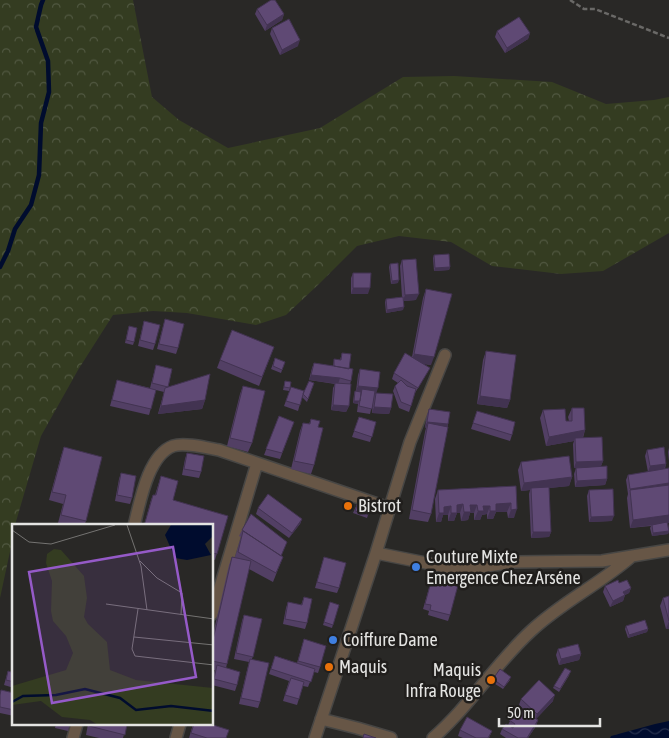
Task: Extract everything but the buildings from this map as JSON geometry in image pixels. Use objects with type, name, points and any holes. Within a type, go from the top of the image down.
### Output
[{"type":"street","points":[[315,738],[376,553],[410,442],[445,355]]},
{"type":"street","points":[[135,524],[148,475],[159,455],[174,445],[196,445],[219,450],[389,508]]},
{"type":"street","points":[[214,607],[257,463]]},
{"type":"street","points":[[376,553],[446,567],[463,568],[516,562],[602,561],[669,550]]},
{"type":"street","points":[[433,738],[530,632],[550,614],[617,570],[634,555]]},
{"type":"street","points":[[321,720],[391,738]]},
{"type":"path","points":[[570,0],[584,8],[595,9],[669,38]]},
{"type":"green space","points":[[0,0],[133,0],[152,97],[179,120],[228,148],[320,128],[403,77],[454,76],[552,82],[606,104],[669,97],[669,233],[603,271],[561,274],[492,266],[451,242],[399,236],[357,246],[286,315],[256,325],[187,313],[153,311],[113,315],[78,370],[41,436],[15,524],[12,524],[12,542],[0,598]]},
{"type":"water","points":[[669,721],[669,738],[610,738],[611,736]]},
{"type":"waterway","points":[[0,267],[8,251],[15,229],[31,205],[39,175],[41,123],[49,92],[48,61],[36,27],[43,0]]},
{"type":"place","name":"Bistrot","points":[[348,506]]},
{"type":"place","name":"Couture Mixte Emergence Chez Arséne","points":[[416,567]]},
{"type":"place","name":"Coiffure Dame","points":[[333,640]]},
{"type":"place","name":"Maquis","points":[[329,667]]},
{"type":"place","name":"Maquis Infra Rouge","points":[[491,680]]}]
